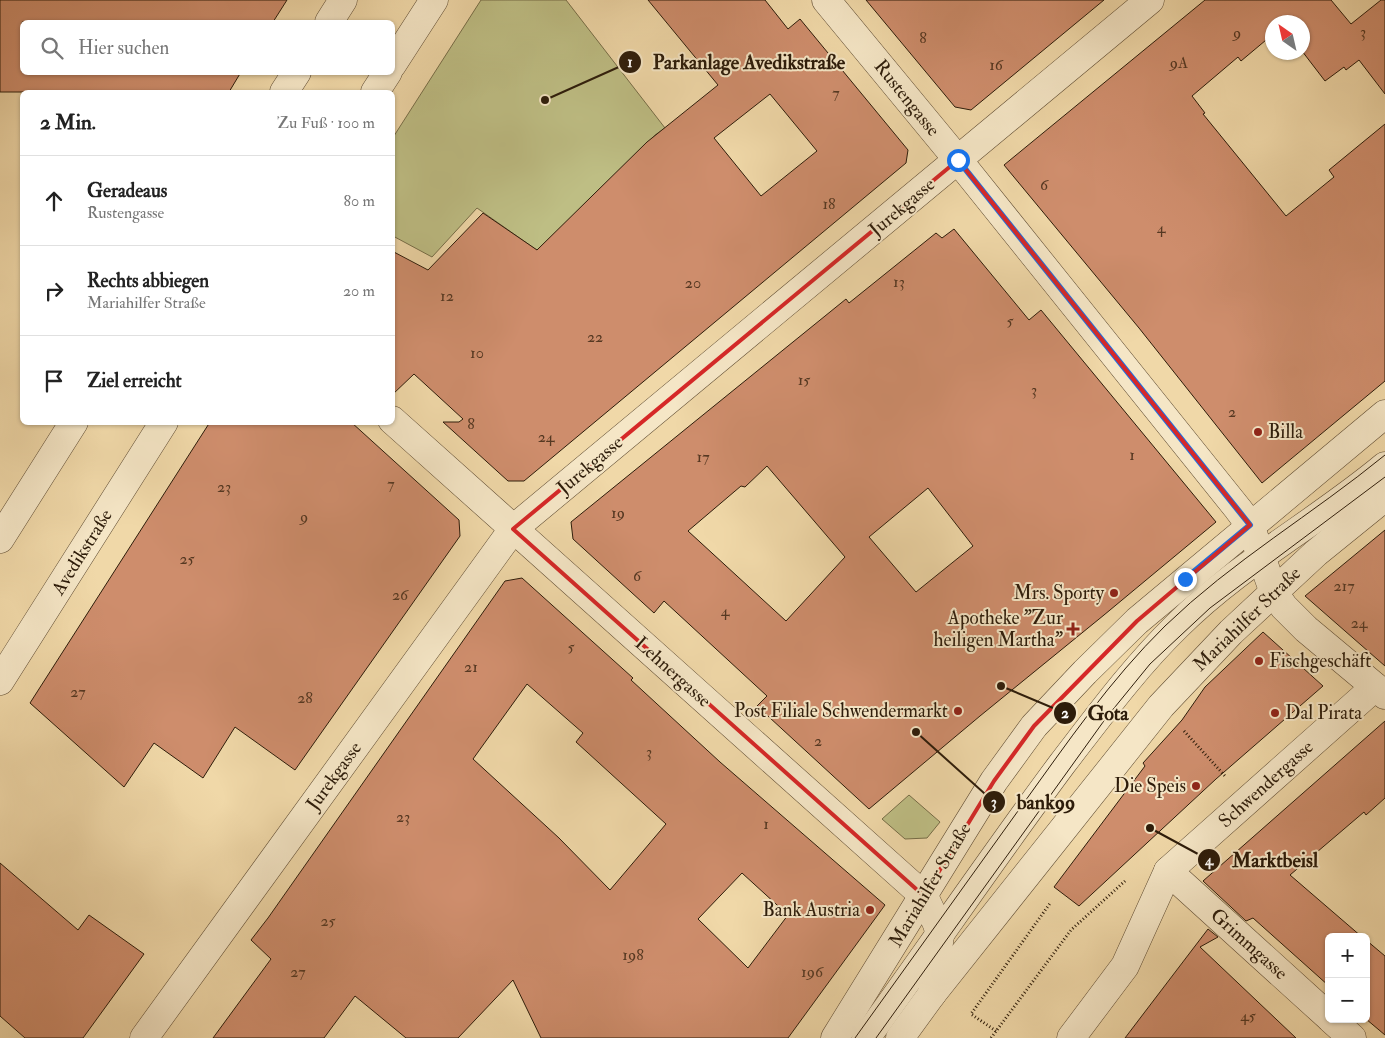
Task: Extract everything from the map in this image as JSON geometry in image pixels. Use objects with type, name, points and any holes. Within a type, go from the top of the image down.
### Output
[{"type":"street","points":[[330,20],[343,0]]},
{"type":"street","points":[[395,60],[434,0]]},
{"type":"street","name":"Rustengasse","points":[[826,0],[958,160],[1250,525],[1274,593]]},
{"type":"street","name":"Jurekgasse","points":[[144,1038],[513,529],[1150,0]]},
{"type":"street","points":[[285,90],[295,75]]},
{"type":"street","points":[[376,90],[386,75]]},
{"type":"street","name":"Mariahilfer Straße","points":[[835,1038],[994,781],[1034,726],[1137,621],[1385,414]]},
{"type":"street","name":"Lehnergasse","points":[[395,423],[924,896],[940,935],[932,994]]},
{"type":"street","points":[[0,539],[72,425]]},
{"type":"street","name":"Avedikstraße","points":[[0,682],[162,425]]},
{"type":"street","points":[[866,1038],[1039,795],[1118,690],[1176,627],[1203,601],[1335,505],[1385,466]]},
{"type":"street","name":"Mariahilfer Straße","points":[[900,1038],[932,994],[1161,706],[1213,649],[1316,553],[1385,496]]},
{"type":"street","points":[[1274,593],[1306,629],[1380,691]]},
{"type":"street","name":"Schwendergasse","points":[[1071,1038],[1125,966],[1168,871],[1247,801],[1380,691]]},
{"type":"street","name":"Grimmgasse","points":[[1168,871],[1325,1013]]},
{"type":"street","name":"Grimmgasse","points":[[1336,1023],[1352,1038]]},
{"type":"path","points":[[1188,735],[1247,801]]},
{"type":"path","points":[[991,1038],[1071,930],[1130,877]]},
{"type":"path","points":[[996,1032],[972,1014],[1041,918]]},
{"type":"highlighted area","points":[[958,160],[1250,525],[1137,621],[1034,726],[994,781],[924,896],[513,529]]},
{"type":"green space","points":[[481,0],[566,0],[665,128],[655,135],[538,251],[477,208],[432,257],[395,237],[395,134]]},
{"type":"green space","points":[[909,795],[940,822],[927,838],[905,839],[882,819]]},
{"type":"building","points":[[0,0],[287,0],[274,20],[20,20],[20,75],[239,75],[230,90],[20,90],[20,92],[0,92]]},
{"type":"building","points":[[648,0],[765,0],[788,29],[800,19],[908,150],[906,163],[524,481],[508,481],[443,422],[459,422],[463,419],[414,374],[395,392],[395,253],[428,270],[483,213],[537,250],[647,142],[718,85]],"holes":[[[770,94],[817,151],[761,196],[714,138]]]},
{"type":"building","points":[[866,0],[1104,0],[971,110],[955,107]]},
{"type":"building","points":[[1205,0],[1331,0],[1351,24],[1381,0],[1385,0],[1385,94],[1359,60],[1346,70],[1344,67],[1325,81],[1309,60],[1310,15],[1265,15],[1265,41],[1241,61],[1238,57],[1192,96],[1205,113],[1203,114],[1286,216],[1334,177],[1329,170],[1385,124],[1385,381],[1262,483],[1139,328],[1004,165]]},
{"type":"building","points":[[954,229],[1029,320],[1041,310],[1216,522],[869,809],[757,706],[767,696],[664,601],[654,613],[573,539],[571,522],[846,299],[849,303],[936,233],[942,238]],"holes":[[[767,466],[845,557],[786,621],[688,531],[741,486],[745,487]],[[928,488],[973,546],[916,592],[869,537]]]},
{"type":"building","points":[[208,425],[354,425],[459,520],[460,536],[295,770],[235,727],[203,778],[154,743],[124,787],[30,703]]},
{"type":"building","points":[[1385,530],[1385,666],[1305,596]]},
{"type":"building","points":[[522,578],[633,678],[631,680],[720,762],[885,905],[788,1038],[541,1038],[513,980],[458,1038],[406,1038],[355,996],[324,1038],[213,1038],[271,959],[251,940],[505,581]],"holes":[[[527,684],[583,733],[576,742],[666,824],[610,890],[559,838],[473,759]],[[742,873],[788,915],[748,968],[698,919]]]},
{"type":"building","points":[[1263,632],[1323,686],[1216,779],[1079,906],[1054,887],[1145,766],[1143,763],[1182,720],[1205,687]]},
{"type":"building","points":[[1385,721],[1385,798],[1366,815],[1364,812],[1290,875],[1357,933],[1325,933],[1325,982],[1253,918],[1246,921],[1203,881]]},
{"type":"building","points":[[0,863],[78,930],[89,915],[144,954],[83,1038],[25,1038],[0,1016]]},
{"type":"building","points":[[1208,929],[1218,937],[1200,947],[1296,1038],[1125,1038]]},
{"type":"building","points":[[1370,943],[1385,956],[1385,1035],[1370,1022]]},
{"type":"tram line","points":[[855,1038],[1073,735],[1145,647],[1191,602],[1218,580],[1385,455]]},
{"type":"tram line","points":[[876,1038],[1106,718],[1150,664],[1210,608],[1385,477]]},
{"type":"place","name":"Parkanlage Avedikstraße","points":[[545,100]]},
{"type":"place","name":"Billa","points":[[1258,432]]},
{"type":"place","name":"Mrs. Sporty","points":[[1114,593]]},
{"type":"place","name":"Apotheke \"Zur heiligen Martha\"","points":[[1073,629]]},
{"type":"place","name":"Fischgeschäft","points":[[1259,661]]},
{"type":"place","name":"Gota","points":[[1001,686]]},
{"type":"place","name":"Post Filiale Schwendermarkt","points":[[958,711]]},
{"type":"place","name":"Dal Pirata","points":[[1275,713]]},
{"type":"place","name":"bank99","points":[[916,732]]},
{"type":"place","name":"Die Speis","points":[[1196,786]]},
{"type":"place","name":"Marktbeisl","points":[[1150,828]]},
{"type":"place","name":"Bank Austria","points":[[870,910]]},
{"type":"route","points":[[958,160],[1250,525],[1185,579]]}]
